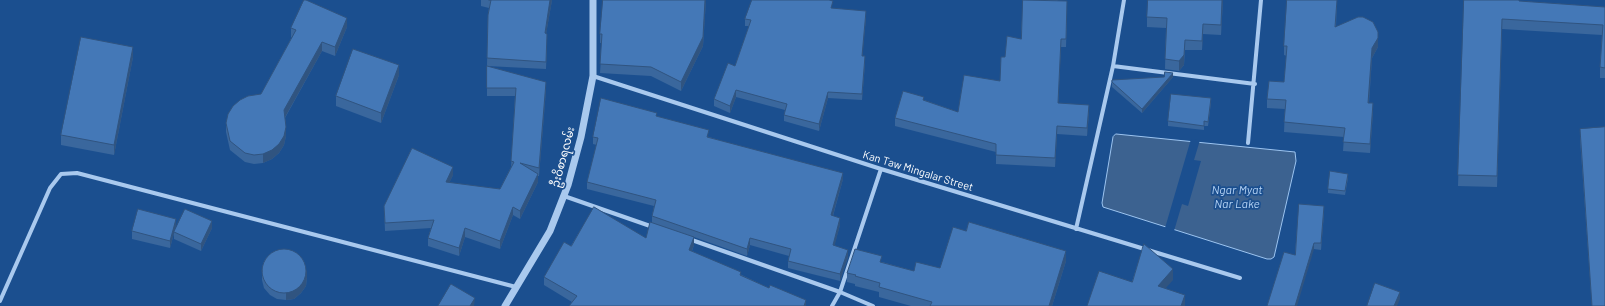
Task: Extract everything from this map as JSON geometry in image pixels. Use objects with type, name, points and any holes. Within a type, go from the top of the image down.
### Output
[{"type":"street","name":"ဦးဝိစာရလမ်း","points":[[505,306],[550,231],[564,196],[581,137],[593,76],[593,0]]},
{"type":"street","points":[[1076,228],[1113,66],[1124,0]]},
{"type":"street","points":[[1248,143],[1261,0]]},
{"type":"street","points":[[1113,66],[1254,84]]},
{"type":"street","name":"Kan Taw Mingalar Street","points":[[593,76],[881,169],[1240,278]]},
{"type":"street","points":[[832,306],[840,292],[881,169]]},
{"type":"street","points":[[0,301],[50,188],[61,174],[78,173],[516,287]]},
{"type":"street","points":[[564,196],[661,230]]},
{"type":"street","points":[[683,238],[840,292],[873,306]]},
{"type":"water","name":"Ngar Myat Nar Lake","points":[[1116,134],[1295,152],[1296,161],[1274,257],[1267,259],[1103,207],[1102,203],[1113,137]]},
{"type":"pier","points":[[1191,139],[1200,140],[1194,160],[1201,161],[1188,206],[1182,204],[1174,231],[1165,228]]},
{"type":"building","points":[[304,0],[347,18],[335,47],[322,42],[284,110],[286,127],[284,136],[279,144],[272,150],[263,154],[254,155],[245,153],[230,141],[226,123],[228,114],[233,106],[240,100],[248,96],[261,94],[296,30],[291,28]]},
{"type":"building","points":[[491,0],[550,0],[545,33],[547,34],[546,62],[487,58],[488,15]]},
{"type":"building","points":[[603,0],[705,0],[703,37],[681,82],[651,67],[600,64],[602,34],[600,34]]},
{"type":"building","points":[[752,0],[829,0],[833,1],[831,8],[866,11],[862,56],[865,56],[862,94],[828,92],[819,124],[784,115],[787,104],[736,90],[730,106],[714,99],[728,63],[735,66],[751,20],[745,19]]},
{"type":"building","points":[[1023,0],[1067,1],[1066,39],[1061,39],[1058,103],[1089,105],[1087,128],[1057,126],[1055,158],[996,155],[996,144],[895,118],[903,91],[924,97],[923,100],[958,112],[964,75],[1000,81],[1001,57],[1005,57],[1007,36],[1021,39]]},
{"type":"building","points":[[1148,0],[1222,0],[1221,25],[1203,24],[1202,41],[1185,40],[1184,55],[1179,61],[1165,59],[1167,18],[1147,17]]},
{"type":"building","points":[[1287,0],[1337,0],[1335,27],[1358,17],[1363,17],[1373,22],[1378,32],[1378,38],[1372,48],[1368,103],[1373,103],[1370,144],[1343,142],[1345,128],[1284,122],[1286,100],[1267,99],[1269,81],[1284,82],[1287,46],[1284,46]]},
{"type":"building","points":[[1464,0],[1519,0],[1605,7],[1605,68],[1600,67],[1603,25],[1502,19],[1497,176],[1458,175]]},
{"type":"building","points":[[81,37],[133,47],[114,145],[61,135]]},
{"type":"building","points":[[353,49],[399,65],[381,113],[336,96]]},
{"type":"building","points":[[487,66],[546,82],[539,168],[520,163],[538,174],[520,211],[513,207],[500,241],[465,228],[459,248],[428,238],[434,220],[385,223],[384,206],[412,148],[453,167],[446,182],[500,189],[514,162],[511,161],[516,88],[487,88]]},
{"type":"building","points":[[1165,72],[1173,73],[1142,109],[1112,82],[1112,80],[1164,77]]},
{"type":"building","points":[[1171,94],[1211,98],[1208,122],[1204,121],[1204,126],[1168,121]]},
{"type":"building","points":[[601,98],[657,113],[656,116],[709,130],[707,137],[843,173],[831,215],[840,218],[833,245],[848,250],[840,274],[788,261],[791,249],[750,238],[747,249],[652,216],[656,200],[587,182],[598,138],[593,137]]},
{"type":"building","points":[[1605,127],[1605,306],[1592,306],[1580,129]]},
{"type":"building","points":[[1330,171],[1348,174],[1345,191],[1328,189]]},
{"type":"building","points":[[1299,204],[1324,206],[1321,243],[1314,243],[1295,306],[1267,306],[1284,252],[1295,255]]},
{"type":"building","points":[[594,207],[646,238],[650,222],[694,237],[689,250],[741,272],[740,275],[769,288],[770,285],[806,300],[804,306],[569,306],[577,296],[544,277],[564,242],[571,246]]},
{"type":"building","points":[[138,209],[176,219],[170,241],[132,231]]},
{"type":"building","points":[[185,209],[212,221],[201,244],[174,232]]},
{"type":"building","points":[[969,222],[1066,251],[1049,306],[930,306],[932,302],[879,287],[880,283],[847,273],[855,249],[882,256],[880,262],[914,271],[916,262],[940,268],[953,227],[966,231]]},
{"type":"building","points":[[1144,244],[1173,269],[1158,286],[1185,295],[1181,306],[1087,306],[1099,271],[1132,282]]},
{"type":"building","points":[[280,249],[288,249],[300,255],[306,267],[306,275],[300,287],[288,293],[280,293],[268,287],[262,275],[262,267],[268,255]]},
{"type":"building","points":[[1375,283],[1400,292],[1394,306],[1367,306]]},
{"type":"building","points":[[451,284],[475,298],[470,306],[438,306]]}]
